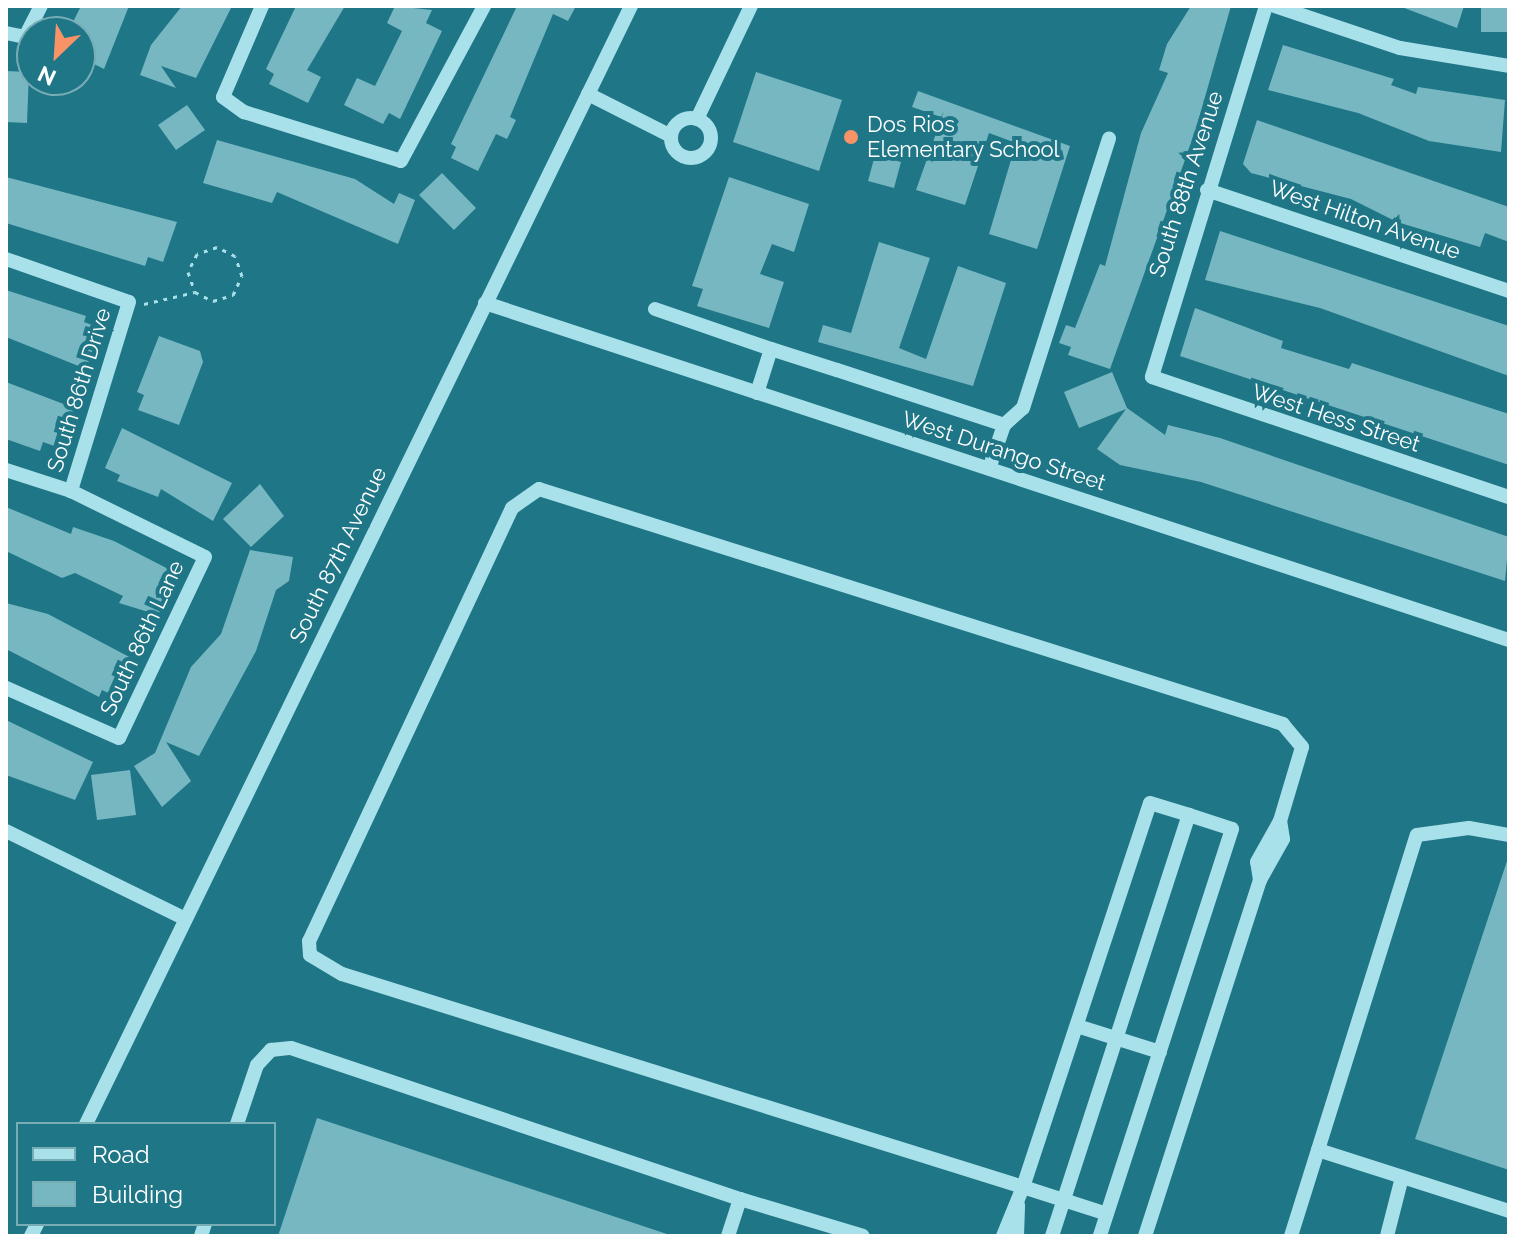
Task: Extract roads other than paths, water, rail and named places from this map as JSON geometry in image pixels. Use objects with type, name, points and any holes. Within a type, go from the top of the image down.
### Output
[{"type":"street","points":[[6,33],[25,37],[41,6]]},
{"type":"street","points":[[262,6],[223,97],[244,112],[401,161],[484,6]]},
{"type":"street","name":"South 87th Avenue","points":[[87,1122],[631,6]]},
{"type":"street","points":[[697,119],[751,6]]},
{"type":"street","name":"South 88th Avenue","points":[[1152,377],[1266,6]]},
{"type":"street","points":[[1275,6],[1400,48],[1509,66]]},
{"type":"street","points":[[588,94],[671,136],[679,154],[702,155],[710,133],[697,119]]},
{"type":"street","points":[[671,136],[677,124],[697,119]]},
{"type":"street","points":[[989,469],[1004,425],[1023,408],[1109,138]]},
{"type":"street","name":"West Hilton Avenue","points":[[1207,190],[1509,291]]},
{"type":"street","name":"South 86th Drive","points":[[6,259],[129,302],[71,491]]},
{"type":"street","name":"West Durango Street","points":[[485,303],[1509,640]]},
{"type":"street","points":[[655,309],[1004,425]]},
{"type":"street","points":[[757,393],[771,349]]},
{"type":"street","name":"West Hess Street","points":[[1152,377],[1509,497]]},
{"type":"street","points":[[6,470],[71,491]]},
{"type":"street","name":"South 86th Lane","points":[[6,688],[119,738],[205,557],[71,491]]},
{"type":"street","points":[[1107,1214],[342,974],[310,955],[313,926],[512,508],[524,493],[558,494],[1283,724],[1302,747],[1280,821],[1257,862],[1260,880],[1145,1236]]},
{"type":"street","points":[[1003,1236],[1018,1205],[1150,803],[1232,829],[1100,1236]]},
{"type":"street","points":[[1052,1236],[1189,815]]},
{"type":"street","points":[[1291,1236],[1417,835],[1469,828],[1509,835]]},
{"type":"street","points":[[6,831],[186,919]]},
{"type":"street","points":[[1077,1026],[1160,1052]]},
{"type":"street","points":[[238,1122],[257,1065],[271,1050],[291,1048],[740,1199],[863,1236]]},
{"type":"street","points":[[1318,1150],[1509,1211]]},
{"type":"street","points":[[1387,1236],[1402,1177]]},
{"type":"street","points":[[728,1236],[740,1199]]},
{"type":"street","points":[[1017,1236],[1018,1205]]},
{"type":"place","name":"Dos Rios Elementary School","points":[[851,137]]}]
